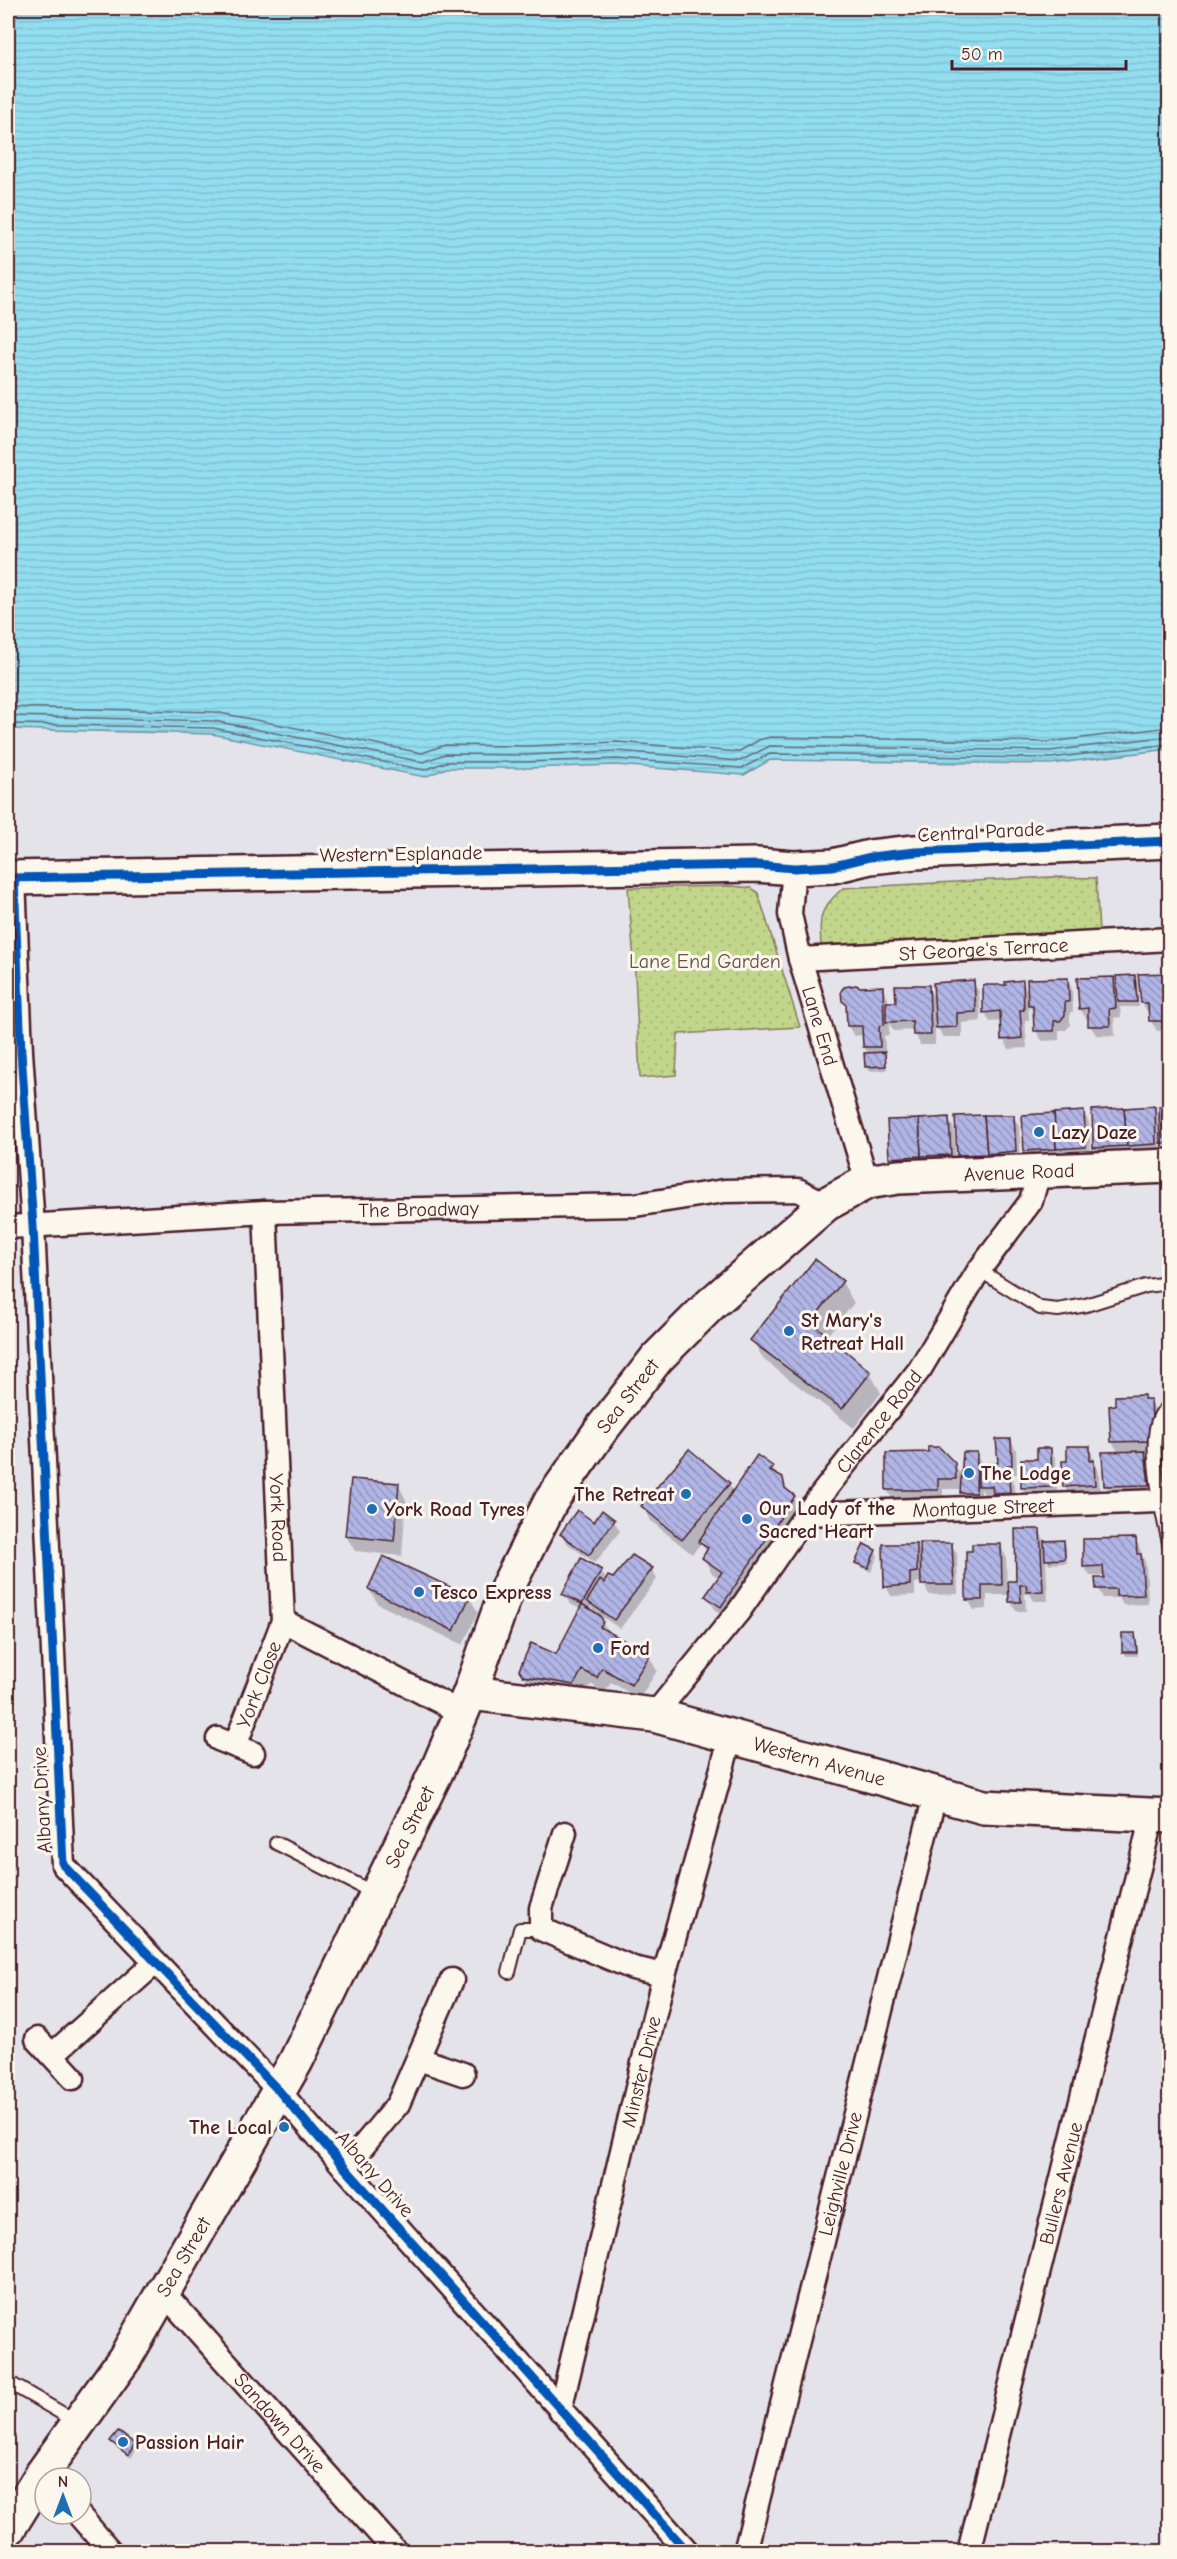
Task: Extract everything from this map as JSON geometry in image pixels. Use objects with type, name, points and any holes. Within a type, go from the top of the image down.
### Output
[{"type":"main road","name":"Central Parade","points":[[794,868],[833,866],[870,857],[915,852],[1170,841]]},
{"type":"main road","name":"Western Esplanade","points":[[10,878],[757,865],[794,868]]},
{"type":"main road","name":"Avenue Road","points":[[867,1182],[898,1177],[1170,1166]]},
{"type":"main road","name":"Sea Street","points":[[50,2466],[125,2358],[164,2294],[296,2061],[378,1895],[466,1703],[508,1586],[551,1501],[601,1430],[657,1358],[711,1304],[826,1204],[867,1182]]},
{"type":"main road","name":"Western Avenue","points":[[466,1703],[654,1715],[984,1807],[1161,1816]]},
{"type":"main road","name":"Sea Street","points":[[8,2529],[33,2492]]},
{"type":"street","name":"Lane End","points":[[794,868],[790,914],[800,959],[867,1182]]},
{"type":"street","name":"Albany Drive","points":[[10,878],[33,1226],[63,1865],[155,1964],[279,2091],[345,2169],[688,2552]]},
{"type":"street","name":"St George's Terrace","points":[[800,959],[1170,939]]},
{"type":"street","name":"Clarence Road","points":[[654,1715],[740,1611],[806,1514],[920,1369],[980,1270],[1031,1201],[1039,1172]]},
{"type":"street","name":"The Broadway","points":[[8,1227],[265,1212],[635,1205],[724,1191],[798,1190],[826,1204]]},
{"type":"street","name":"York Road","points":[[265,1212],[283,1622]]},
{"type":"street","name":"Montague Street","points":[[806,1514],[1159,1501]]},
{"type":"street","points":[[283,1622],[372,1668],[466,1703]]},
{"type":"street","name":"York Close","points":[[235,1746],[283,1622]]},
{"type":"street","name":"Minster Drive","points":[[560,2409],[664,1976],[730,1736]]},
{"type":"street","name":"Leighville Drive","points":[[745,2552],[935,1795]]},
{"type":"street","name":"Bullers Avenue","points":[[969,2552],[1161,1816]]},
{"type":"street","points":[[565,1833],[541,1908],[541,1929],[633,1968],[664,1976]]},
{"type":"street","points":[[52,2055],[155,1964]]},
{"type":"street","points":[[345,2169],[398,2104],[452,1980]]},
{"type":"street","points":[[37,2039],[73,2078]]},
{"type":"street","points":[[419,2059],[464,2074]]},
{"type":"street","name":"Sandown Drive","points":[[164,2294],[396,2552]]},
{"type":"street","points":[[88,2526],[111,2552]]},
{"type":"lane","points":[[980,1270],[1040,1308],[1058,1310],[1086,1305],[1146,1286],[1170,1283]]},
{"type":"lane","points":[[1170,1406],[1160,1415],[1155,1433],[1159,1501],[1170,1548]]},
{"type":"lane","points":[[276,1843],[378,1895]]},
{"type":"lane","points":[[509,1972],[520,1929],[541,1929]]},
{"type":"lane","points":[[8,2382],[78,2423]]},
{"type":"green space","points":[[1050,877],[1096,878],[1099,932],[821,945],[820,926],[825,907],[843,888]]},
{"type":"green space","name":"Lane End Garden","points":[[732,886],[751,888],[758,893],[800,1027],[678,1034],[676,1075],[640,1078],[628,888]]},
{"type":"water","points":[[8,8],[1169,8],[1169,749],[1051,764],[770,760],[744,775],[616,765],[446,768],[425,777],[212,734],[8,729]]},
{"type":"building","points":[[1170,973],[1170,1021],[1149,1021],[1148,1003],[1141,1003],[1138,974]]},
{"type":"building","points":[[1135,975],[1137,1002],[1118,1002],[1116,976]]},
{"type":"building","points":[[1114,977],[1116,1008],[1109,1009],[1110,1026],[1088,1026],[1088,1008],[1079,1009],[1077,978]]},
{"type":"building","points":[[1068,978],[1069,1002],[1065,1002],[1065,1015],[1060,1021],[1054,1021],[1054,1031],[1034,1031],[1033,1005],[1028,1005],[1027,979]]},
{"type":"building","points":[[974,980],[976,1012],[957,1013],[957,1027],[936,1028],[933,983]]},
{"type":"building","points":[[1023,980],[1024,1010],[1020,1010],[1022,1038],[1001,1040],[1000,1011],[983,1013],[983,985],[1006,985],[1005,982]]},
{"type":"building","points":[[856,985],[860,987],[883,986],[884,1025],[879,1026],[880,1047],[863,1047],[862,1026],[847,1026],[846,1004],[842,1001],[841,991],[844,987]]},
{"type":"building","points":[[895,985],[929,985],[931,1035],[913,1035],[912,1021],[886,1022],[886,1002],[896,1002]]},
{"type":"building","points":[[885,1052],[886,1066],[865,1067],[864,1053]]},
{"type":"building","points":[[1170,1105],[1170,1143],[1160,1143],[1159,1106]]},
{"type":"building","points":[[1155,1106],[1156,1144],[1127,1146],[1124,1108]]},
{"type":"building","points":[[1124,1108],[1127,1146],[1093,1148],[1092,1110]]},
{"type":"building","points":[[1084,1111],[1086,1147],[1056,1149],[1054,1113]]},
{"type":"building","name":"Lazy Daze","points":[[1054,1113],[1056,1149],[1024,1151],[1022,1115]]},
{"type":"building","points":[[984,1115],[987,1154],[957,1155],[955,1116]]},
{"type":"building","points":[[984,1115],[1014,1115],[1016,1151],[987,1154]]},
{"type":"building","points":[[949,1117],[951,1155],[921,1156],[919,1119]]},
{"type":"building","points":[[919,1119],[921,1156],[889,1158],[887,1120]]},
{"type":"building","name":"St Mary's Retreat Hall","points":[[815,1259],[843,1281],[811,1322],[871,1372],[842,1409],[750,1340]]},
{"type":"building","points":[[1144,1395],[1144,1399],[1151,1399],[1153,1441],[1111,1442],[1109,1406],[1115,1405],[1115,1396]]},
{"type":"building","points":[[996,1439],[1011,1439],[1012,1465],[1008,1465],[1010,1492],[993,1493],[992,1486],[978,1486],[978,1464],[998,1463]]},
{"type":"building","points":[[1067,1446],[1090,1446],[1090,1461],[1094,1460],[1095,1485],[1063,1487],[1062,1461],[1067,1461]]},
{"type":"building","points":[[928,1447],[939,1447],[955,1463],[956,1479],[938,1479],[938,1490],[886,1490],[886,1453],[928,1452]]},
{"type":"building","points":[[1037,1448],[1051,1448],[1052,1487],[1021,1488],[1021,1459],[1037,1459]]},
{"type":"building","name":"The Retreat","points":[[689,1449],[730,1483],[682,1540],[641,1506]]},
{"type":"building","points":[[1145,1451],[1149,1485],[1104,1486],[1102,1452]]},
{"type":"building","name":"The Lodge","points":[[963,1452],[977,1452],[976,1493],[960,1493]]},
{"type":"building","name":"Our Lady of the Sacred Heart","points":[[757,1455],[774,1467],[770,1471],[783,1478],[785,1488],[795,1496],[721,1607],[705,1596],[722,1572],[702,1558],[708,1548],[698,1542]]},
{"type":"building","name":"York Road Tyres","points":[[351,1479],[399,1483],[394,1541],[345,1536]]},
{"type":"building","points":[[577,1510],[594,1522],[602,1510],[615,1520],[589,1555],[560,1534]]},
{"type":"building","points":[[1015,1529],[1040,1529],[1043,1591],[1027,1592],[1026,1585],[1020,1585],[1021,1602],[1009,1602],[1008,1581],[1016,1581]]},
{"type":"building","points":[[1136,1538],[1137,1554],[1141,1554],[1144,1595],[1116,1596],[1116,1589],[1096,1589],[1095,1578],[1104,1578],[1103,1566],[1083,1567],[1083,1539]]},
{"type":"building","points":[[1064,1540],[1065,1559],[1045,1560],[1044,1541]]},
{"type":"building","points":[[920,1543],[952,1543],[954,1585],[921,1585]]},
{"type":"building","points":[[864,1544],[876,1550],[868,1568],[855,1563]]},
{"type":"building","points":[[883,1544],[917,1544],[917,1572],[910,1573],[910,1585],[884,1587]]},
{"type":"building","points":[[972,1544],[1001,1544],[1002,1585],[982,1585],[982,1600],[966,1600],[966,1551],[972,1551]]},
{"type":"building","points":[[632,1555],[653,1568],[614,1620],[587,1601],[600,1580],[604,1583],[608,1576],[613,1578]]},
{"type":"building","name":"Tesco Express","points":[[383,1556],[470,1596],[454,1631],[368,1589]]},
{"type":"building","points":[[581,1558],[602,1570],[582,1604],[562,1594]]},
{"type":"building","name":"Ford","points":[[582,1604],[601,1616],[603,1622],[600,1627],[650,1655],[631,1685],[602,1668],[597,1678],[582,1670],[574,1685],[523,1676],[519,1670],[531,1643],[556,1654]]},
{"type":"building","points":[[1122,1633],[1135,1633],[1137,1652],[1122,1652]]},
{"type":"building","name":"Passion Hair","points":[[118,2431],[135,2444],[128,2455],[110,2441]]},
{"type":"cycle path","points":[[8,878],[757,865],[794,868],[833,866],[870,857],[915,852],[1170,841]]},
{"type":"cycle path","points":[[14,878],[63,1865],[279,2091],[688,2552]]},
{"type":"place","name":"Lazy Daze","points":[[1039,1132]]},
{"type":"place","name":"St Mary's Retreat Hall","points":[[789,1331]]},
{"type":"place","name":"The Lodge","points":[[969,1473]]},
{"type":"place","name":"The Retreat","points":[[686,1494]]},
{"type":"place","name":"York Road Tyres","points":[[372,1509]]},
{"type":"place","name":"Our Lady of the Sacred Heart","points":[[747,1519]]},
{"type":"place","name":"Tesco Express","points":[[419,1592]]},
{"type":"place","name":"Ford","points":[[598,1648]]},
{"type":"place","name":"The Local","points":[[284,2127]]},
{"type":"place","name":"Passion Hair","points":[[123,2442]]}]
